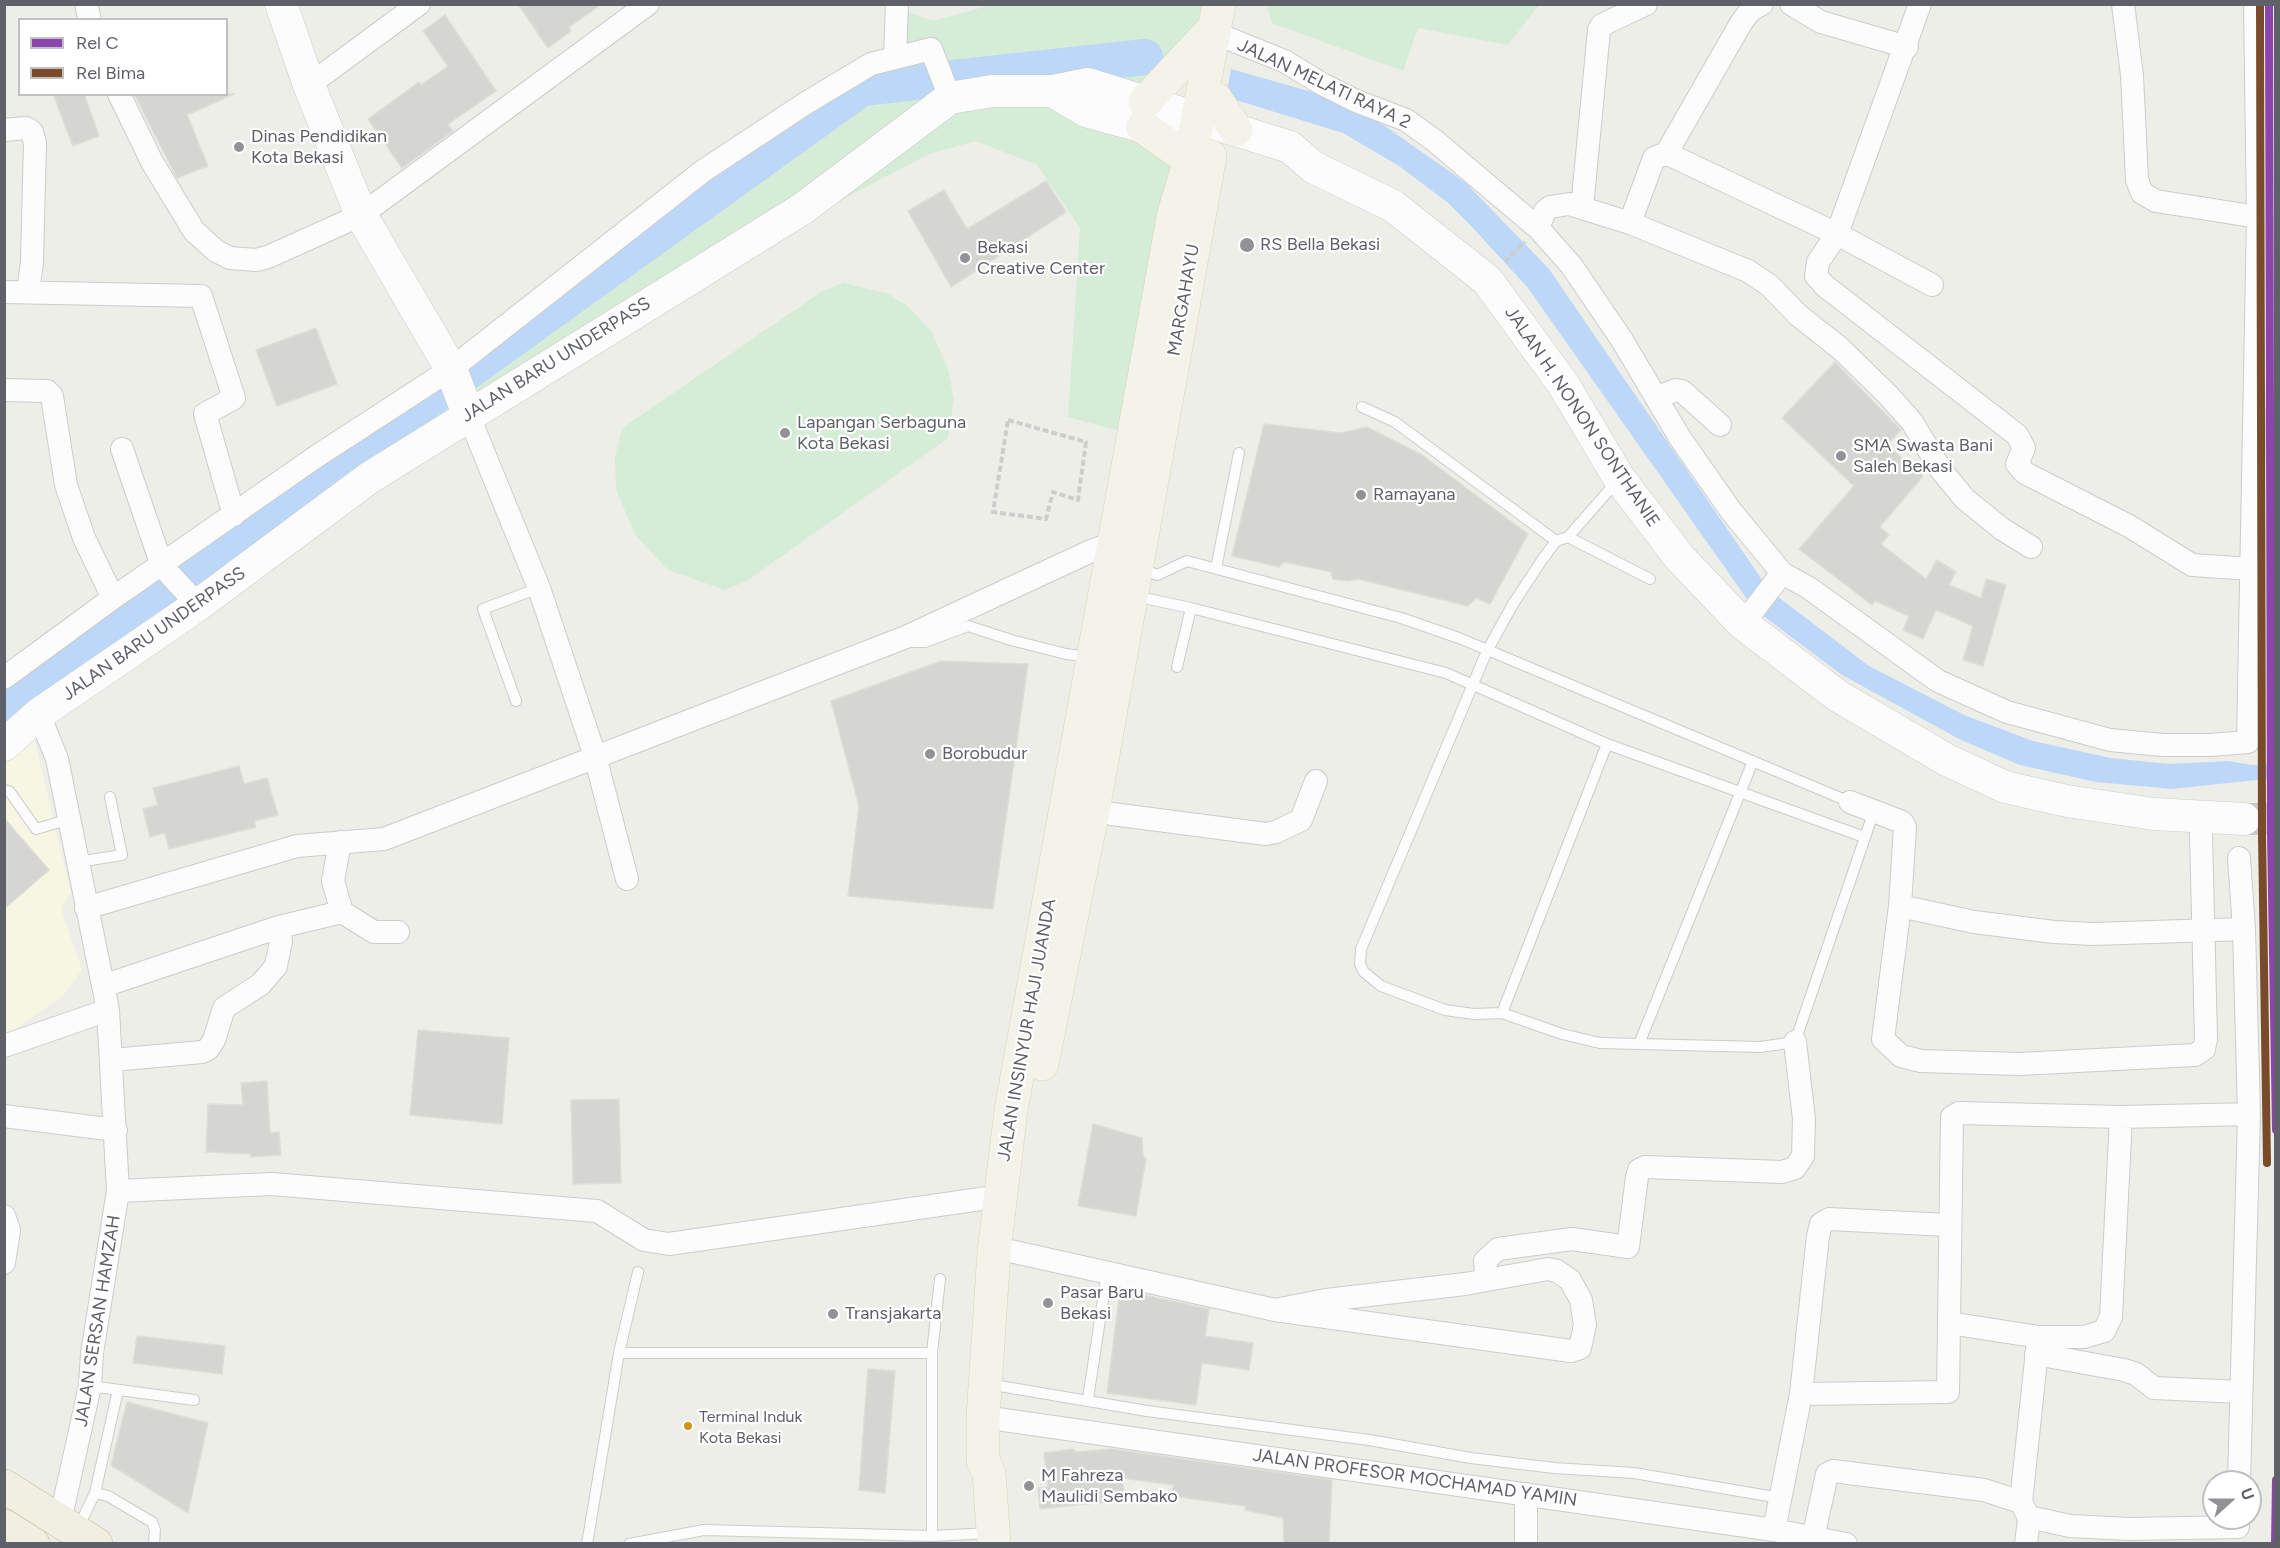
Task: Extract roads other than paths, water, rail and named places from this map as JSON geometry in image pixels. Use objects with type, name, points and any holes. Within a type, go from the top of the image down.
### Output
[{"type":"highway","points":[[4,1486],[78,1532]]},
{"type":"main road","points":[[1211,137],[1144,114],[1223,19]]},
{"type":"main road","points":[[1130,572],[1174,213],[1211,137],[1223,19]]},
{"type":"main road","name":"JALAN INSINYUR HAJI JUANDA","points":[[1056,927],[1103,812],[1099,700],[1093,657],[1130,572]]},
{"type":"main road","name":"JALAN INSINYUR HAJI JUANDA","points":[[1002,1251],[1001,1196],[1021,1111],[1099,700],[1130,572]]},
{"type":"main road","name":"JALAN INSINYUR HAJI JUANDA","points":[[993,1538],[989,1473],[983,1460],[992,1401],[1002,1251],[1021,1111]]},
{"type":"street","points":[[281,4],[309,85],[361,216],[452,369],[539,588],[595,756],[627,879]]},
{"type":"street","points":[[309,85],[419,4]]},
{"type":"street","points":[[120,96],[152,162],[194,231],[216,251],[243,260],[268,257],[361,216],[648,4]]},
{"type":"street","points":[[895,57],[897,4]]},
{"type":"street","points":[[1582,208],[1599,30],[1602,25],[1646,4]]},
{"type":"street","points":[[1630,223],[1654,158],[1666,154],[1741,23],[1750,12],[1762,4]]},
{"type":"street","points":[[1791,4],[1821,22],[1907,47]]},
{"type":"street","points":[[1920,4],[1907,47],[1838,234],[1818,262],[1815,273],[1818,279],[2017,435],[2024,448],[2017,464],[2025,473],[2129,526],[2192,565],[2253,569]]},
{"type":"street","points":[[2123,4],[2132,75],[2137,180],[2142,193],[2156,201],[2258,217]]},
{"type":"street","points":[[1743,624],[1782,573],[1809,588],[1938,681],[2007,712],[2110,740],[2163,745],[2248,742],[2258,217],[2255,4]]},
{"type":"street","name":"JALAN MELATI RAYA 2","points":[[1223,19],[1322,84],[1356,101],[1406,120],[1435,141],[1538,228],[1571,265],[1622,340],[1656,398],[1731,511],[1782,573]]},
{"type":"street","points":[[4,678],[113,598],[166,570],[234,515],[317,456],[452,369],[703,171],[872,64],[931,49],[950,98]]},
{"type":"street","name":"JALAN BARU UNDERPASS","points":[[4,745],[39,714],[193,600],[369,478],[468,414],[802,209],[950,98],[992,91],[1053,91],[1088,84],[1144,114]]},
{"type":"street","points":[[4,130],[26,128],[32,132],[35,143],[32,262],[28,292]]},
{"type":"street","name":"JALAN H. NONON SONTHANIE","points":[[1211,137],[1288,168],[1313,167],[1393,206],[1487,279],[1563,384],[1619,478],[1680,558],[1743,624],[1838,696],[1947,760],[2006,787],[2067,801],[2154,814],[2244,819]]},
{"type":"street","points":[[1666,154],[1838,234],[1932,285]]},
{"type":"street","points":[[1538,228],[1545,211],[1555,204],[1569,204],[1630,223],[1729,262],[1769,285],[1798,315],[1841,349],[1888,395],[1912,422],[1941,470],[1965,499],[2002,529],[2031,547]]},
{"type":"street","points":[[4,292],[201,296],[234,398],[205,414],[234,515]]},
{"type":"street","points":[[4,390],[47,391],[52,396],[66,485],[84,538],[113,598]]},
{"type":"street","points":[[1656,398],[1676,390],[1682,391],[1720,425]]},
{"type":"street","points":[[122,449],[166,570],[193,600]]},
{"type":"street","points":[[86,908],[297,846],[372,842],[384,839],[906,637],[1102,547],[1130,572]]},
{"type":"street","name":"JALAN SERSAN HAMZAH","points":[[39,714],[57,759],[71,818],[86,908],[108,1010],[116,1130],[118,1191],[92,1353],[78,1532]]},
{"type":"street","points":[[1103,812],[1266,834],[1276,832],[1301,820],[1316,781]]},
{"type":"street","points":[[1850,802],[1902,822],[1905,826],[1900,906],[1883,1039],[1894,1051],[1910,1060],[2019,1064],[2198,1054],[2204,1049],[2206,1039],[2201,833]]},
{"type":"street","points":[[340,842],[333,881],[342,912],[374,932],[385,934],[398,932]]},
{"type":"street","points":[[2239,858],[2244,929],[2249,1114],[2239,1470]]},
{"type":"street","points":[[1900,906],[1949,918],[2030,930],[2093,933],[2244,929]]},
{"type":"street","points":[[103,986],[279,927],[342,912]]},
{"type":"street","points":[[112,1060],[202,1052],[208,1049],[214,1040],[224,1008],[261,984],[273,971],[281,941],[279,927]]},
{"type":"street","points":[[4,1046],[108,1010]]},
{"type":"street","points":[[1486,1280],[1485,1261],[1498,1249],[1572,1239],[1628,1247],[1637,1177],[1639,1170],[1645,1167],[1782,1172],[1795,1168],[1803,1156],[1804,1137],[1796,1042]]},
{"type":"street","points":[[1801,1394],[1948,1392],[1949,1120],[1955,1114],[2121,1117],[2249,1114]]},
{"type":"street","points":[[4,1116],[116,1130]]},
{"type":"street","points":[[2037,1345],[2097,1335],[2109,1324],[2121,1117]]},
{"type":"street","points":[[118,1191],[272,1184],[597,1211],[644,1240],[669,1244],[1001,1196]]},
{"type":"street","points":[[4,1216],[9,1230],[4,1263]]},
{"type":"street","points":[[1773,1530],[1801,1394],[1821,1224],[1829,1220],[1948,1225]]},
{"type":"street","points":[[1002,1251],[1275,1310],[1572,1351],[1580,1348],[1584,1314],[1576,1289],[1564,1275],[1548,1269],[1486,1280],[1326,1300],[1275,1310]]},
{"type":"street","points":[[1948,1323],[2124,1370],[2136,1374],[2154,1388],[2241,1392]]},
{"type":"street","points":[[2026,1544],[2025,1509],[2037,1345]]},
{"type":"street","name":"JALAN PROFESOR MOCHAMAD YAMIN","points":[[992,1401],[1526,1494],[1773,1530],[1846,1544]]},
{"type":"street","points":[[1818,1540],[1827,1474],[1833,1471],[1984,1490],[2070,1526],[2202,1529]]},
{"type":"street","points":[[1526,1494],[1526,1544]]},
{"type":"lane","points":[[1362,407],[1402,427],[1556,542]]},
{"type":"lane","points":[[1216,568],[1239,453]]},
{"type":"lane","points":[[1619,478],[1568,537],[1556,542],[1526,581],[1487,651],[1360,949],[1360,964],[1369,978],[1381,986],[1431,1005],[1460,1013],[1502,1012],[1581,1039],[1600,1043],[1760,1047],[1796,1042],[1874,811]]},
{"type":"lane","points":[[1568,537],[1650,579]]},
{"type":"lane","points":[[1130,572],[1187,561],[1401,618],[1487,651],[1850,802]]},
{"type":"lane","points":[[1130,572],[1164,602],[1413,663],[1472,684],[1607,744],[1741,795],[1864,837]]},
{"type":"lane","points":[[516,701],[483,609],[539,588]]},
{"type":"lane","points":[[1177,667],[1191,608]]},
{"type":"lane","points":[[906,637],[914,642],[925,642],[968,626],[1066,654],[1093,657]]},
{"type":"lane","points":[[1502,1012],[1607,744]]},
{"type":"lane","points":[[1640,1044],[1753,761]]},
{"type":"lane","points":[[4,790],[10,792],[36,829],[71,818]]},
{"type":"lane","points":[[78,862],[122,855],[110,796]]},
{"type":"lane","points":[[587,1544],[619,1353],[638,1272]]},
{"type":"lane","points":[[1088,1399],[1107,1273]]},
{"type":"lane","points":[[933,1536],[932,1353],[939,1279]]},
{"type":"lane","points":[[619,1353],[932,1353]]},
{"type":"lane","points":[[90,1386],[194,1400]]},
{"type":"lane","points":[[78,1532],[95,1493],[118,1390]]},
{"type":"lane","points":[[992,1401],[1088,1399],[1147,1411],[1369,1440],[1471,1458],[1554,1468],[1634,1473],[1780,1498]]},
{"type":"lane","points":[[95,1493],[108,1496],[152,1522],[155,1530],[154,1544]]},
{"type":"lane","points":[[629,1544],[704,1530],[993,1538]]},
{"type":"water","points":[[1231,69],[1326,96],[1382,124],[1466,183],[1549,269],[1769,590],[1869,666],[1964,715],[2033,741],[2111,758],[2169,764],[2228,761],[2252,765],[2275,764],[2275,778],[2172,789],[2096,782],[2020,765],[1961,740],[1842,675],[1754,609],[1528,288],[1447,202],[1399,166],[1343,133],[1226,97]]},
{"type":"waterway","points":[[4,706],[862,88],[1145,57]]},
{"type":"tunnel","points":[[2244,819],[2276,819]]},
{"type":"rail line","name":"Bima","points":[[2260,4],[2262,835],[2267,1163]]},
{"type":"rail line","name":"C","points":[[2269,4],[2271,835],[2276,1130]]},
{"type":"rail line","name":"C","points":[[2275,1544],[2276,1480]]},
{"type":"place","name":"Dinas Pendidikan Kota Bekasi","points":[[239,147]]},
{"type":"place","name":"RS Bella Bekasi","points":[[1247,245]]},
{"type":"place","name":"Bekasi Creative Center","points":[[965,258]]},
{"type":"place","name":"Lapangan Serbaguna Kota Bekasi","points":[[785,433]]},
{"type":"place","name":"SMA Swasta Bani Saleh Bekasi","points":[[1841,456]]},
{"type":"place","name":"Ramayana","points":[[1361,495]]},
{"type":"place","name":"Borobudur","points":[[930,754]]},
{"type":"place","name":"Pasar Baru Bekasi","points":[[1048,1303]]},
{"type":"place","name":"Transjakarta","points":[[833,1314]]},
{"type":"place","name":"Terminal Induk Kota Bekasi","points":[[688,1426]]},
{"type":"place","name":"M Fahreza Maulidi Sembako","points":[[1029,1486]]}]
